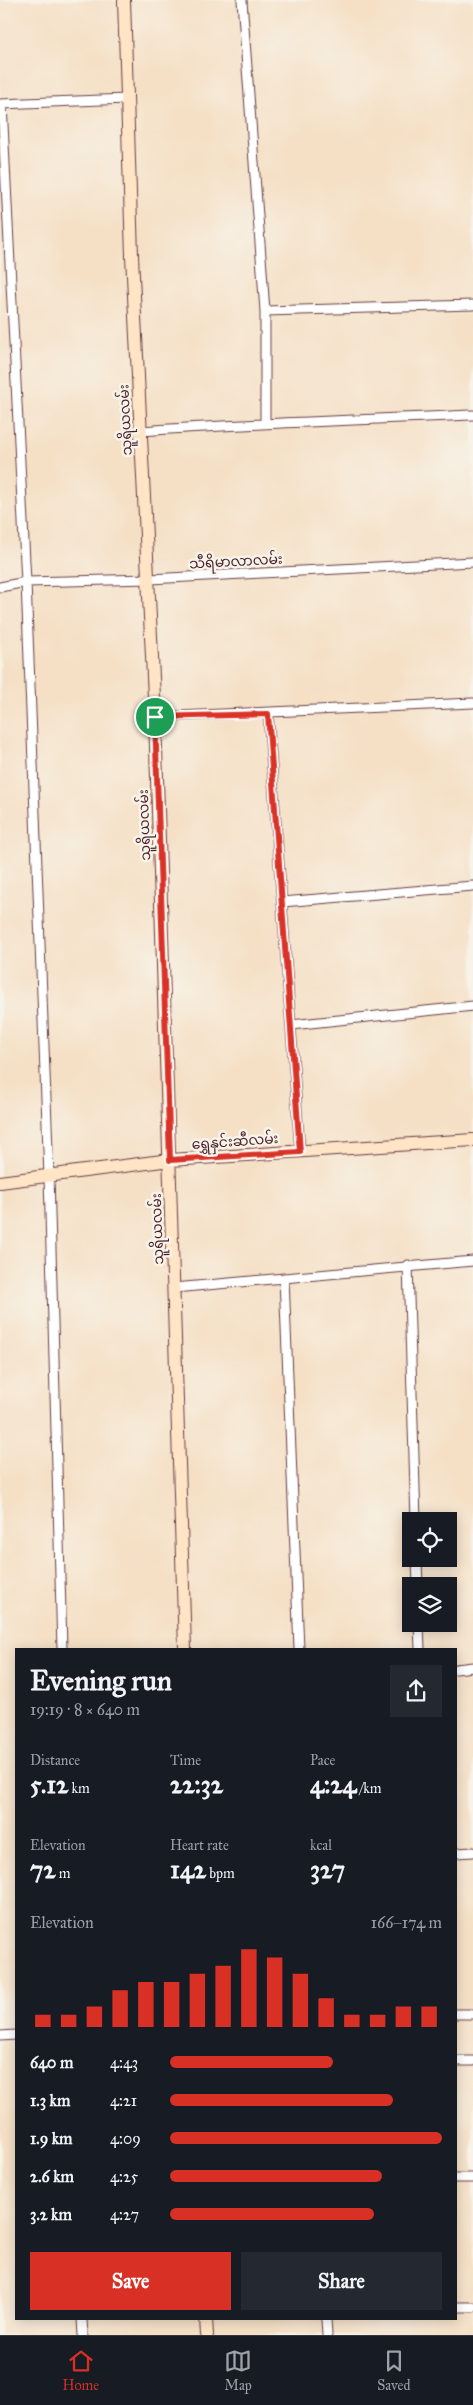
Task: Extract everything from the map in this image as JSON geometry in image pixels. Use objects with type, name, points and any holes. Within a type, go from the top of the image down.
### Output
[{"type":"street","name":"သူရိယလမ်း","points":[[124,0],[140,431],[150,579],[185,1648]]},
{"type":"street","points":[[242,0],[265,310],[265,422]]},
{"type":"street","points":[[62,1648],[49,1176],[26,582],[1,104],[127,99]]},
{"type":"street","points":[[265,310],[473,305]]},
{"type":"street","points":[[140,431],[265,422],[320,422],[473,415]]},
{"type":"street","name":"သီရိမာလာလမ်း","points":[[0,587],[26,582],[150,579],[473,562]]},
{"type":"street","points":[[155,717],[268,714],[473,703]]},
{"type":"street","points":[[268,714],[300,1152]]},
{"type":"street","points":[[282,902],[473,886]]},
{"type":"street","points":[[291,1025],[473,1006]]},
{"type":"street","name":"ရွှေနှင်းဆီလမ်း","points":[[0,1182],[170,1160],[473,1140]]},
{"type":"street","points":[[174,1288],[408,1265],[473,1261]]},
{"type":"street","points":[[408,1265],[416,1512]]},
{"type":"street","points":[[284,1278],[299,1648]]},
{"type":"street","points":[[419,1632],[420,1648]]},
{"type":"street","points":[[457,1669],[473,1667]]},
{"type":"street","points":[[457,1853],[473,1852]]},
{"type":"street","points":[[457,2014],[473,2014]]},
{"type":"street","points":[[0,2036],[15,2035]]},
{"type":"street","points":[[457,2062],[473,2061]]},
{"type":"street","points":[[457,2178],[473,2178]]},
{"type":"street","points":[[457,2307],[473,2306]]},
{"type":"street","points":[[82,2320],[83,2335]]},
{"type":"street","points":[[206,2320],[207,2335]]},
{"type":"street","points":[[326,2320],[327,2335]]},
{"type":"route","points":[[268,714],[300,1152],[170,1160],[155,717],[268,714]]}]
